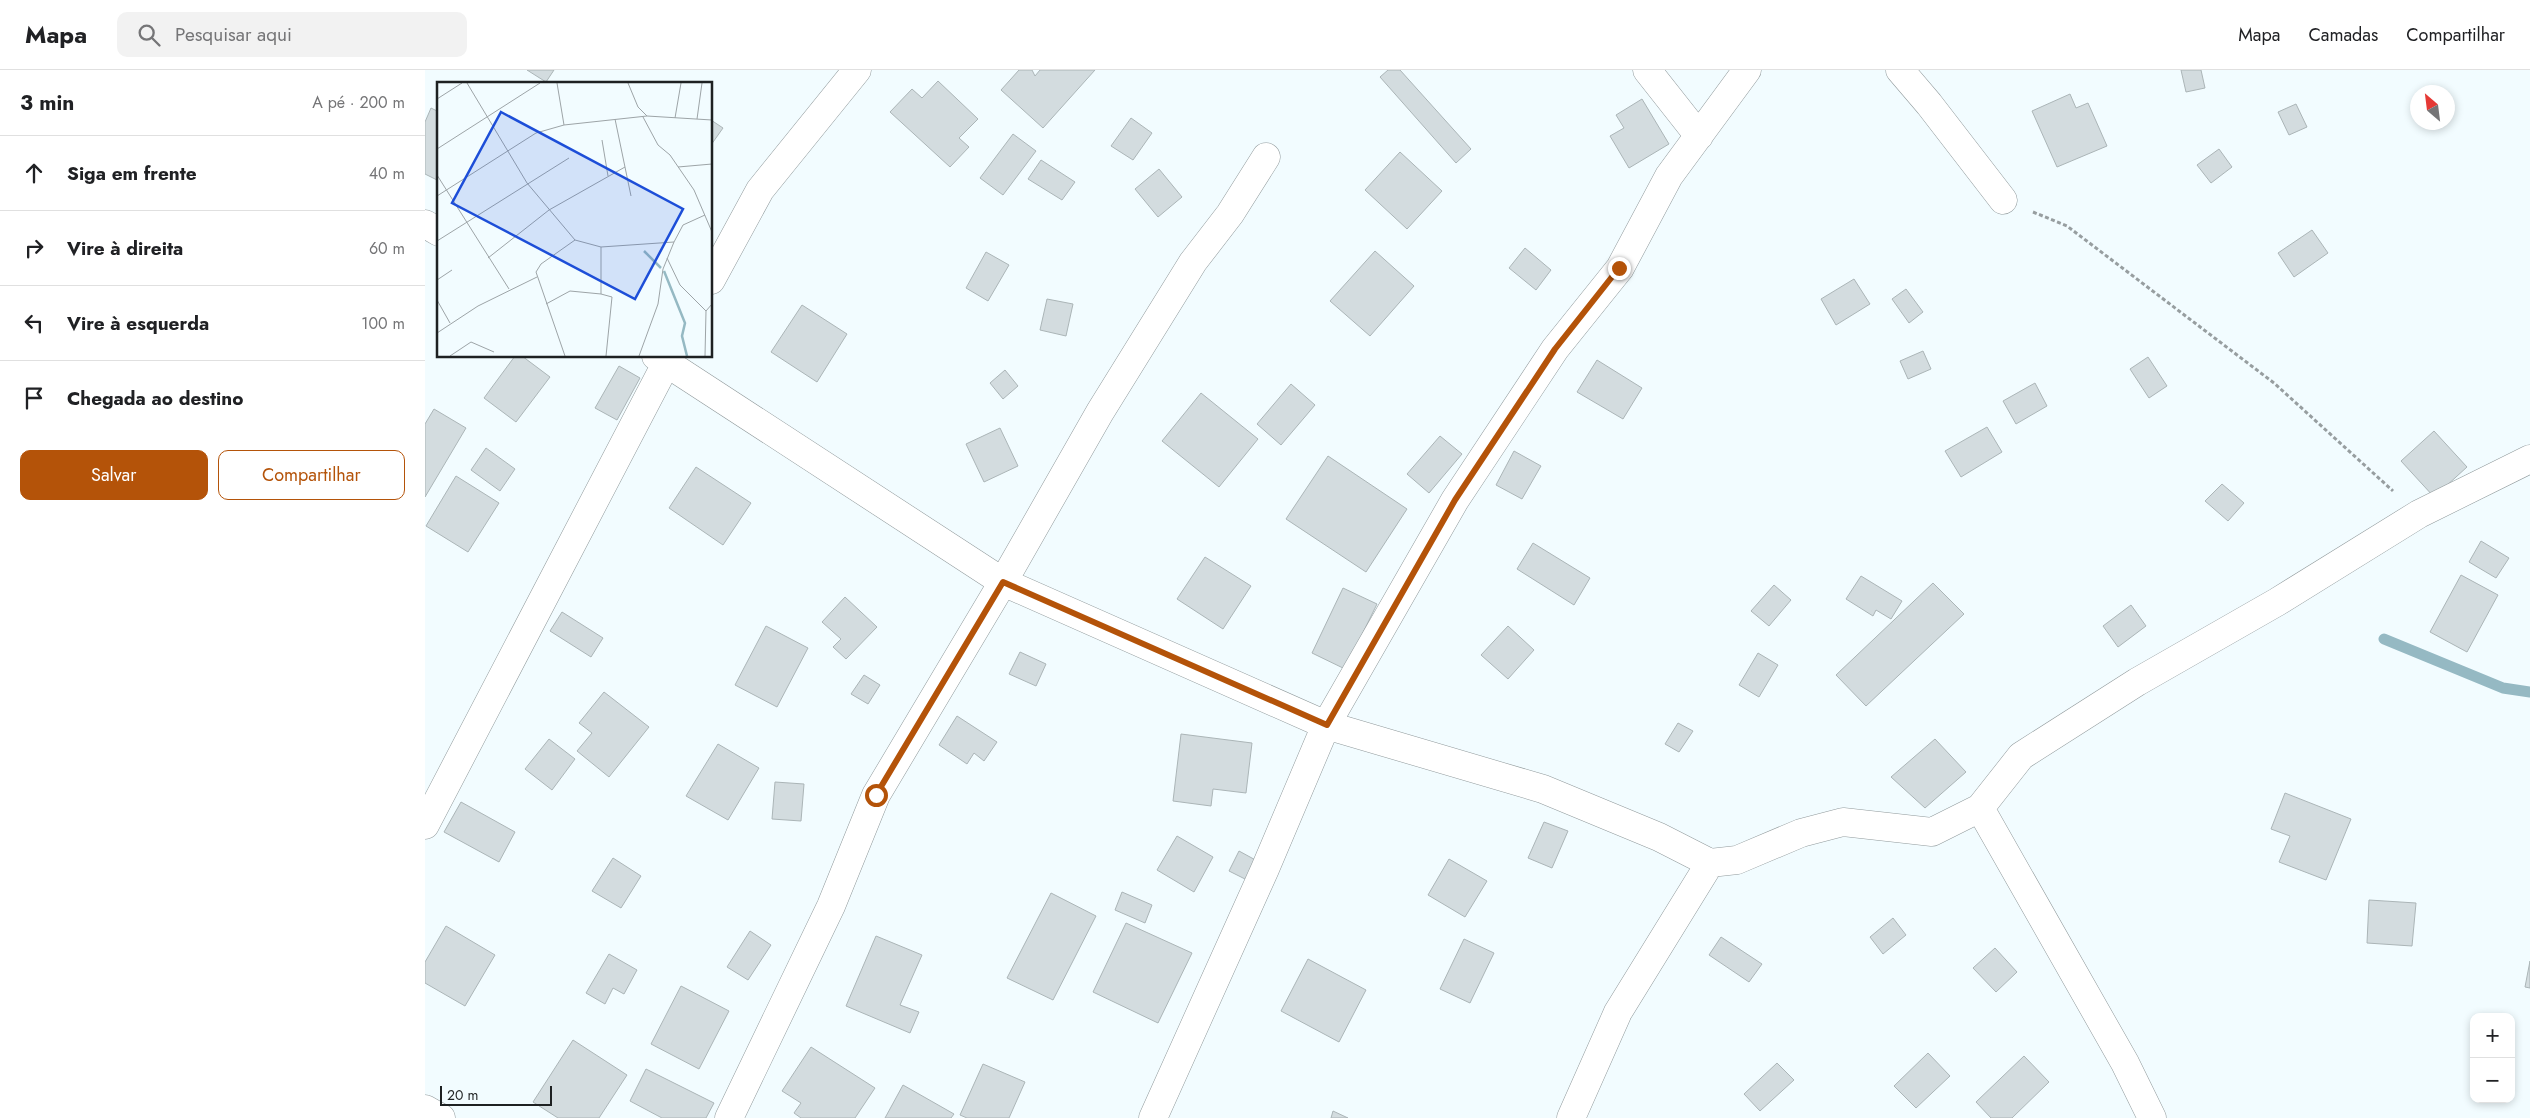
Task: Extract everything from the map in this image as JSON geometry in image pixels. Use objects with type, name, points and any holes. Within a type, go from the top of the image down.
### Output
[{"type":"street","points":[[713,276],[760,190],[857,70]]},
{"type":"street","points":[[1647,70],[1699,136]]},
{"type":"street","points":[[1153,1118],[1265,869],[1327,725],[1455,500],[1555,349],[1619,268],[1669,176],[1747,70]]},
{"type":"street","points":[[1900,70],[1929,104],[2003,200]]},
{"type":"street","points":[[729,1118],[831,906],[876,795],[1003,582],[1111,395],[1193,262],[1230,214],[1266,157]]},
{"type":"street","points":[[425,224],[437,231]]},
{"type":"street","points":[[425,825],[664,358],[1003,582],[1327,725],[1543,789],[1659,838],[1710,863],[1737,860],[1801,832],[1843,822],[1932,832],[1980,808],[2021,756],[2137,682],[2277,602],[2419,514],[2530,459]]},
{"type":"street","points":[[1980,808],[2125,1063],[2152,1118]]},
{"type":"street","points":[[1571,1118],[1618,1012],[1710,863]]},
{"type":"street","points":[[425,1109],[441,1118]]},
{"type":"path","points":[[2003,200],[2067,226],[2083,238],[2273,383],[2419,514]]},
{"type":"building","points":[[527,70],[554,70],[546,82]]},
{"type":"building","points":[[1019,70],[1032,70],[1035,76],[1040,70],[1095,70],[1043,128],[1001,90]]},
{"type":"building","points":[[1388,70],[1400,70],[1471,149],[1456,163],[1380,77]]},
{"type":"building","points":[[2181,70],[2201,70],[2205,88],[2186,92]]},
{"type":"building","points":[[938,81],[978,119],[959,138],[969,147],[950,167],[890,112],[912,89],[922,98]]},
{"type":"building","points":[[2070,94],[2076,108],[2088,103],[2107,146],[2057,167],[2032,111]]},
{"type":"building","points":[[1642,99],[1669,144],[1629,168],[1610,136],[1624,128],[1616,115]]},
{"type":"building","points":[[2296,104],[2307,127],[2289,135],[2278,112]]},
{"type":"building","points":[[431,108],[437,111],[437,180],[425,174],[425,122]]},
{"type":"building","points":[[1131,118],[1152,133],[1133,160],[1111,146]]},
{"type":"building","points":[[713,121],[723,128],[713,142]]},
{"type":"building","points":[[1013,134],[1036,151],[1003,195],[980,178]]},
{"type":"building","points":[[2219,149],[2232,167],[2211,183],[2197,165]]},
{"type":"building","points":[[1400,152],[1442,191],[1407,229],[1365,190]]},
{"type":"building","points":[[1041,160],[1075,182],[1062,200],[1028,179]]},
{"type":"building","points":[[1159,169],[1182,197],[1158,217],[1135,189]]},
{"type":"building","points":[[2312,230],[2328,253],[2294,277],[2278,253]]},
{"type":"building","points":[[1525,248],[1551,270],[1536,290],[1509,268]]},
{"type":"building","points":[[1375,251],[1414,286],[1370,336],[1330,301]]},
{"type":"building","points":[[986,252],[1009,265],[988,301],[966,288]]},
{"type":"building","points":[[1854,279],[1870,304],[1836,325],[1821,299]]},
{"type":"building","points":[[1906,289],[1923,312],[1909,323],[1892,299]]},
{"type":"building","points":[[1047,299],[1073,304],[1066,336],[1040,330]]},
{"type":"building","points":[[802,305],[847,334],[817,382],[771,352]]},
{"type":"building","points":[[1923,351],[1931,369],[1908,379],[1900,361]]},
{"type":"building","points":[[2148,357],[2167,386],[2149,398],[2130,369]]},
{"type":"building","points":[[514,358],[525,358],[550,377],[516,422],[484,398]]},
{"type":"building","points":[[1597,360],[1642,388],[1623,419],[1577,392]]},
{"type":"building","points":[[619,366],[640,378],[617,420],[595,408]]},
{"type":"building","points":[[1005,370],[1018,386],[1003,399],[990,383]]},
{"type":"building","points":[[2035,383],[2047,406],[2016,424],[2003,401]]},
{"type":"building","points":[[1291,384],[1315,405],[1281,445],[1257,424]]},
{"type":"building","points":[[1201,393],[1258,439],[1219,487],[1162,441]]},
{"type":"building","points":[[434,409],[466,428],[425,497],[425,424]]},
{"type":"building","points":[[1987,427],[2002,452],[1961,477],[1945,451]]},
{"type":"building","points":[[1000,428],[1018,466],[984,482],[966,444]]},
{"type":"building","points":[[2434,431],[2467,467],[2434,497],[2401,461]]},
{"type":"building","points":[[1440,436],[1462,454],[1429,493],[1407,474]]},
{"type":"building","points":[[486,448],[515,469],[500,491],[471,470]]},
{"type":"building","points":[[1514,451],[1541,466],[1522,499],[1496,485]]},
{"type":"building","points":[[1328,456],[1407,509],[1366,572],[1286,519]]},
{"type":"building","points":[[696,467],[751,503],[723,545],[669,508]]},
{"type":"building","points":[[456,476],[499,503],[468,552],[426,526]]},
{"type":"building","points":[[2222,484],[2244,503],[2228,521],[2205,501]]},
{"type":"building","points":[[2481,541],[2509,558],[2496,578],[2469,562]]},
{"type":"building","points":[[1533,543],[1590,578],[1574,605],[1517,569]]},
{"type":"building","points":[[1205,557],[1251,586],[1223,629],[1177,599]]},
{"type":"building","points":[[2461,575],[2498,595],[2467,652],[2430,632]]},
{"type":"building","points":[[1861,576],[1902,601],[1891,619],[1876,610],[1873,616],[1846,599]]},
{"type":"building","points":[[1933,583],[1964,614],[1866,706],[1836,675]]},
{"type":"building","points":[[1774,585],[1791,600],[1769,626],[1751,611]]},
{"type":"building","points":[[1343,588],[1377,604],[1345,669],[1312,653]]},
{"type":"building","points":[[845,597],[877,627],[846,659],[833,647],[841,639],[822,622]]},
{"type":"building","points":[[2131,605],[2146,626],[2118,647],[2103,626]]},
{"type":"building","points":[[562,612],[603,638],[591,657],[550,631]]},
{"type":"building","points":[[766,626],[808,648],[777,707],[735,685]]},
{"type":"building","points":[[1508,626],[1534,650],[1508,679],[1481,655]]},
{"type":"building","points":[[1020,652],[1046,664],[1036,686],[1009,674]]},
{"type":"building","points":[[1758,653],[1778,665],[1759,697],[1739,685]]},
{"type":"building","points":[[864,675],[880,685],[868,704],[851,694]]},
{"type":"building","points":[[604,692],[649,727],[609,777],[577,751],[592,733],[579,723]]},
{"type":"building","points":[[957,716],[997,742],[984,761],[974,753],[967,764],[939,745]]},
{"type":"building","points":[[1678,723],[1693,731],[1679,752],[1665,744]]},
{"type":"building","points":[[1181,734],[1252,743],[1246,793],[1213,789],[1211,806],[1173,801]]},
{"type":"building","points":[[549,739],[575,759],[552,790],[525,769]]},
{"type":"building","points":[[1935,739],[1966,772],[1925,808],[1891,777]]},
{"type":"building","points":[[718,744],[759,768],[728,820],[686,796]]},
{"type":"building","points":[[775,782],[804,784],[801,821],[772,819]]},
{"type":"building","points":[[2285,793],[2351,819],[2326,880],[2279,862],[2290,836],[2271,829]]},
{"type":"building","points":[[461,802],[515,832],[499,862],[444,832]]},
{"type":"building","points":[[1544,822],[1568,831],[1552,868],[1528,858]]},
{"type":"building","points":[[1177,836],[1213,857],[1194,892],[1157,870]]},
{"type":"building","points":[[1239,851],[1261,863],[1251,882],[1229,871]]},
{"type":"building","points":[[613,858],[641,876],[621,908],[592,891]]},
{"type":"building","points":[[1449,859],[1487,881],[1465,917],[1428,895]]},
{"type":"building","points":[[1122,892],[1152,905],[1145,923],[1115,910]]},
{"type":"building","points":[[1051,893],[1096,916],[1053,1000],[1007,978]]},
{"type":"building","points":[[2369,900],[2416,903],[2412,946],[2367,943]]},
{"type":"building","points":[[1893,918],[1906,935],[1883,954],[1870,937]]},
{"type":"building","points":[[1126,923],[1192,953],[1158,1023],[1093,992]]},
{"type":"building","points":[[446,926],[495,955],[465,1006],[425,983],[425,962]]},
{"type":"building","points":[[750,931],[771,945],[748,980],[727,967]]},
{"type":"building","points":[[876,936],[922,955],[900,1005],[919,1012],[910,1033],[846,1006]]},
{"type":"building","points":[[1721,937],[1762,964],[1749,982],[1709,955]]},
{"type":"building","points":[[1464,939],[1494,953],[1470,1003],[1440,989]]},
{"type":"building","points":[[1995,948],[2017,972],[1996,992],[1973,968]]},
{"type":"building","points":[[609,954],[637,970],[624,994],[613,988],[605,1004],[586,993]]},
{"type":"building","points":[[1308,959],[1366,990],[1339,1042],[1281,1011]]},
{"type":"building","points":[[2530,961],[2530,988],[2525,987]]},
{"type":"building","points":[[681,986],[729,1011],[699,1069],[651,1044]]},
{"type":"building","points":[[573,1040],[627,1075],[599,1118],[558,1118],[533,1102]]},
{"type":"building","points":[[811,1047],[875,1088],[855,1118],[801,1118],[794,1113],[801,1103],[782,1091]]},
{"type":"building","points":[[1928,1053],[1950,1076],[1916,1108],[1894,1086]]},
{"type":"building","points":[[2024,1056],[2049,1082],[2012,1118],[1991,1118],[1976,1102]]},
{"type":"building","points":[[1777,1063],[1794,1080],[1760,1111],[1744,1094]]},
{"type":"building","points":[[983,1064],[1025,1082],[1009,1118],[967,1118],[960,1115]]},
{"type":"building","points":[[646,1069],[714,1103],[706,1118],[662,1118],[630,1101]]},
{"type":"building","points":[[903,1085],[954,1114],[951,1118],[885,1118]]},
{"type":"building","points":[[1333,1111],[1348,1118],[1331,1118]]},
{"type":"waterway","points":[[2384,639],[2503,688],[2530,692]]},
{"type":"route","points":[[876,795],[1003,582],[1327,725],[1455,500],[1555,349],[1619,268]]}]
